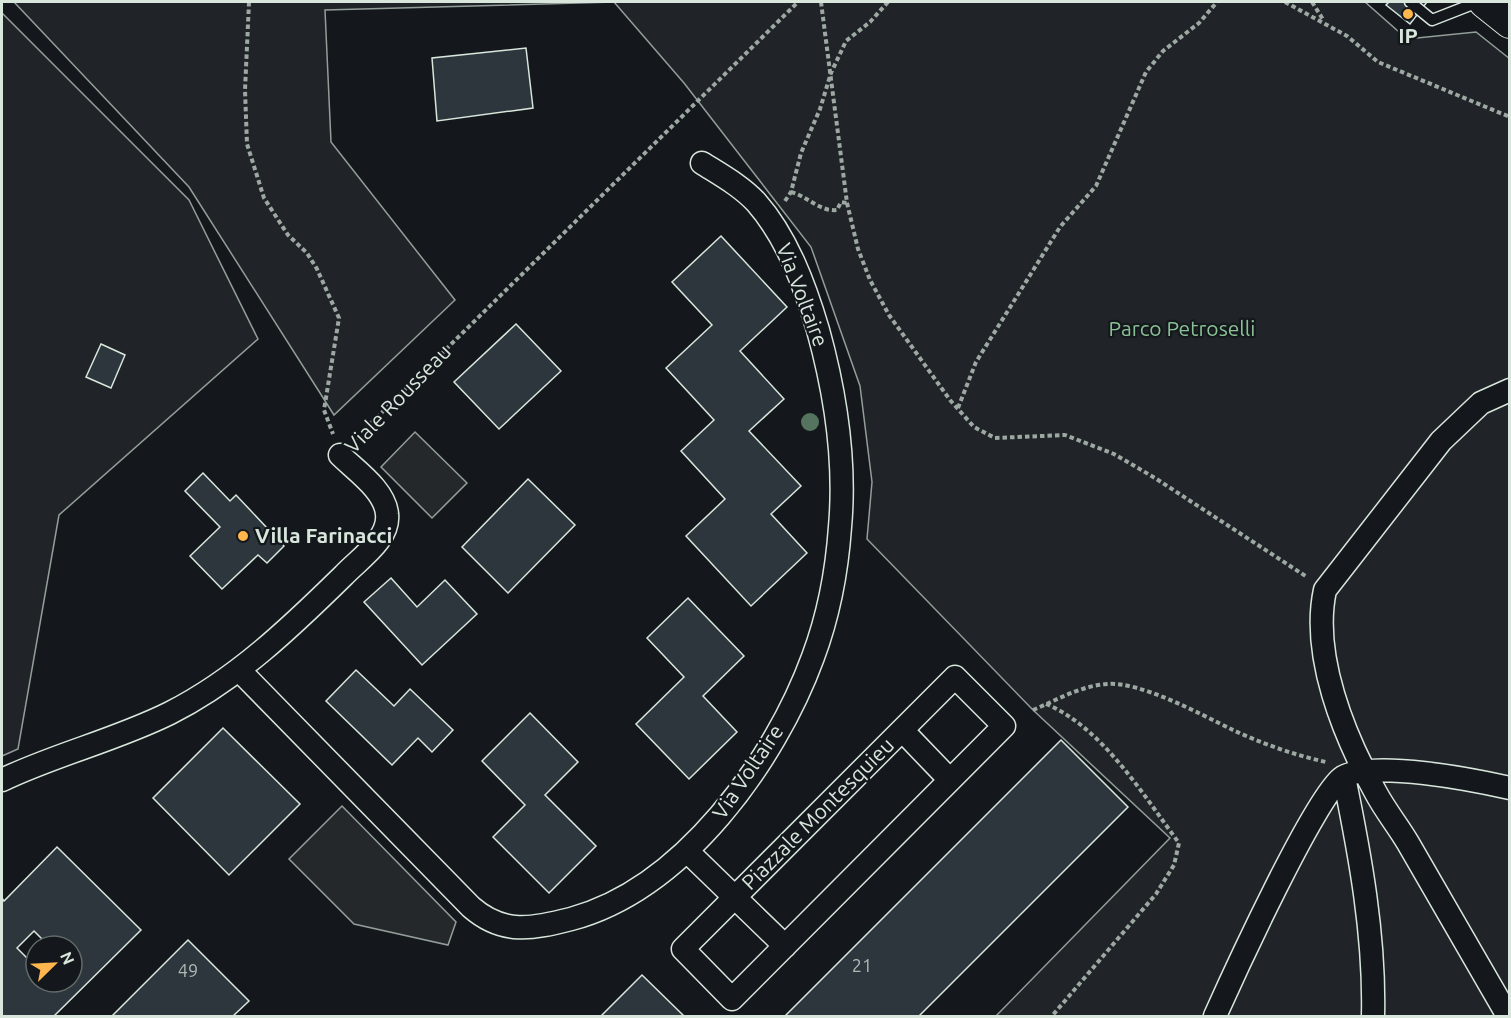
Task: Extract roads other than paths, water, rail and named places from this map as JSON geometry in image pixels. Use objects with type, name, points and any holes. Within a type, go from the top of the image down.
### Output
[{"type":"main road","points":[[1485,2],[1509,22]]},
{"type":"street","name":"Via Voltaire","points":[[239,670],[471,906],[495,924],[530,927],[583,916],[640,887],[687,851],[717,819],[747,778],[807,673],[821,633],[830,594],[839,540],[842,497],[839,427],[831,380],[815,319],[798,273],[782,242],[756,203],[738,186],[702,163]]},
{"type":"street","points":[[1373,1017],[1370,938],[1354,773],[1330,689],[1321,607],[1325,590],[1441,441],[1482,403],[1509,390]]},
{"type":"street","name":"Viale Rousseau","points":[[2,780],[169,713],[239,670],[300,618],[384,532],[388,516],[383,501],[340,454]]},
{"type":"street","name":"Piazzale Montesquieu","points":[[955,677],[1004,726],[950,780],[732,999],[682,949],[955,677]]},
{"type":"street","name":"Piazzale Montesquieu","points":[[902,730],[950,780]]},
{"type":"street","points":[[1354,773],[1508,1017]]},
{"type":"street","points":[[1215,1017],[1301,843],[1332,786],[1354,773],[1429,774],[1509,788]]},
{"type":"street","name":"Piazzale Montesquieu","points":[[687,851],[785,946]]},
{"type":"lane","points":[[1410,2],[1432,20],[1478,2]]},
{"type":"place","name":"IP","points":[[1408,14]]},
{"type":"place","name":"Villa Farinacci","points":[[243,536]]},
{"type":"park label","name":"Parco Petroselli","points":[[1182,329]]}]
